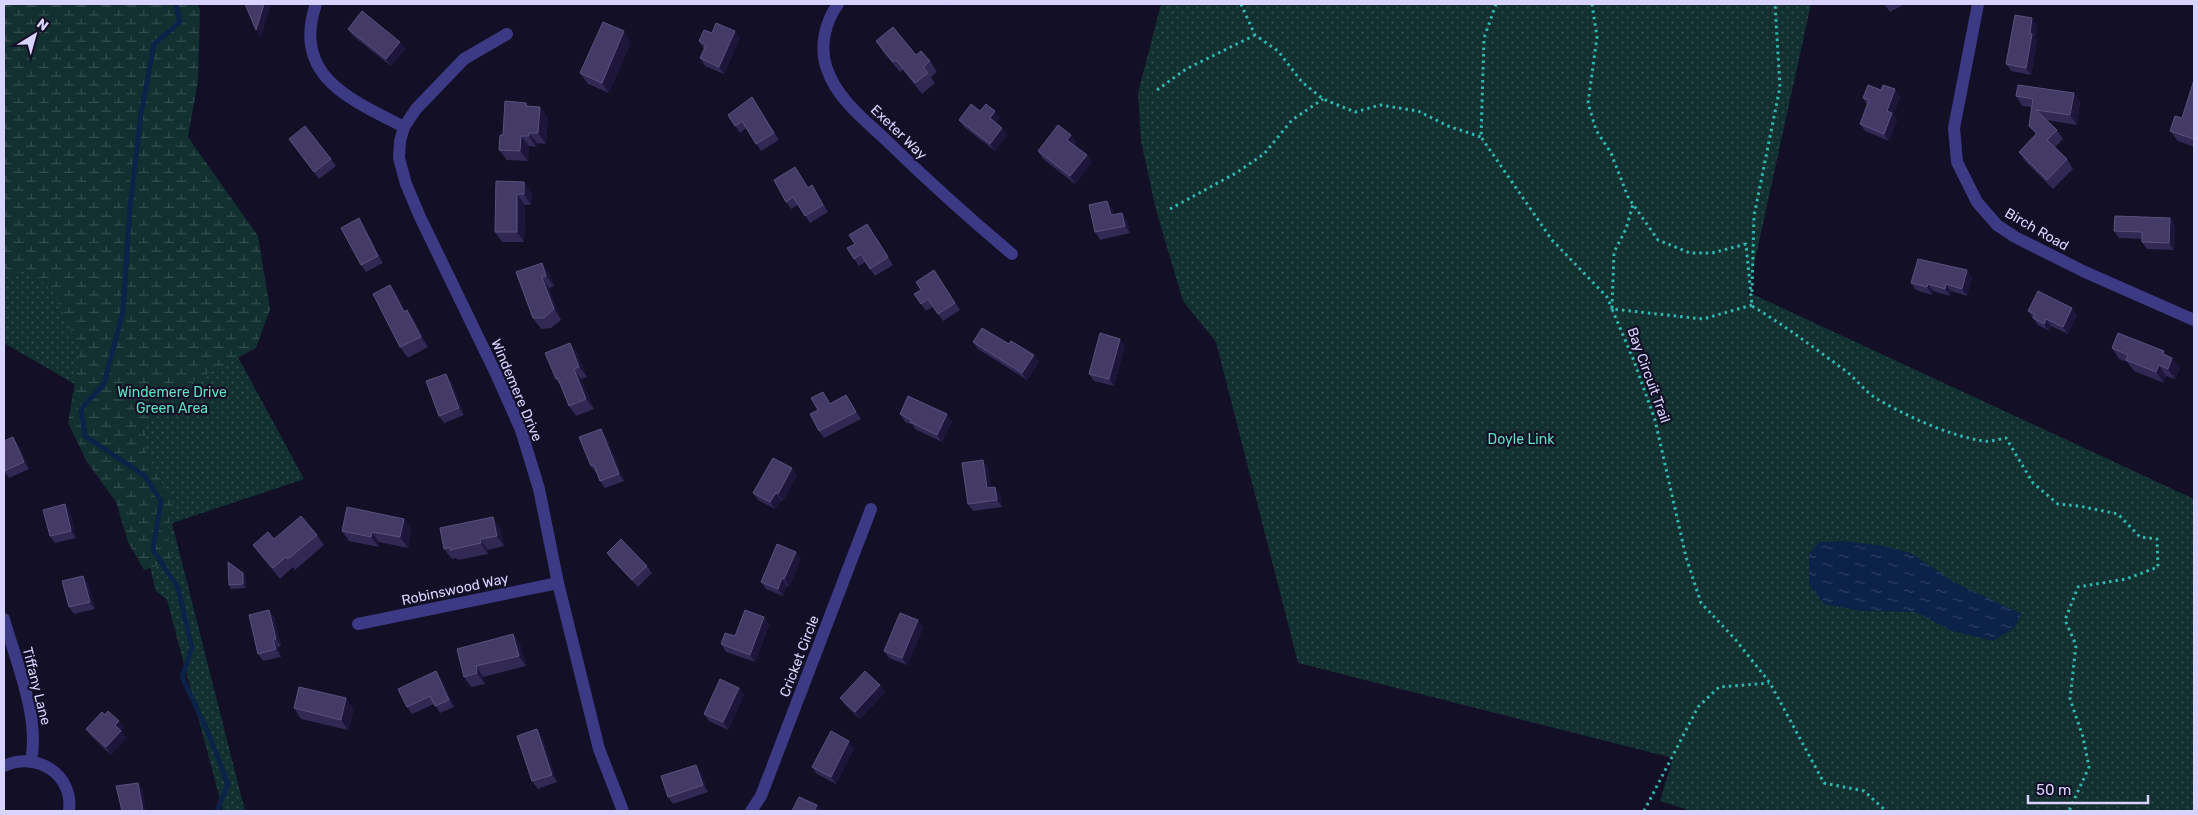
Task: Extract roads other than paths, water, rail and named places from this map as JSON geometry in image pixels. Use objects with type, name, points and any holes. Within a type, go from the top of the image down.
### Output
[{"type":"street","points":[[316,4],[311,24],[312,47],[315,58],[326,78],[342,94],[404,127]]},
{"type":"street","name":"Exeter Way","points":[[838,4],[826,28],[823,51],[827,70],[836,87],[849,104],[903,156],[1012,254]]},
{"type":"street","name":"Birch Road","points":[[1978,4],[1954,128],[1957,162],[1977,202],[1997,225],[2015,237],[2085,272],[2194,320]]},
{"type":"street","name":"Windemere Drive","points":[[507,34],[464,60],[416,109],[404,127],[398,149],[406,184],[520,430],[539,489],[558,583],[599,749],[623,811]]},
{"type":"street","name":"Cricket Circle","points":[[751,811],[761,796],[871,509]]},
{"type":"street","name":"Robinswood Way","points":[[358,624],[558,583]]},
{"type":"street","name":"Tiffany Lane","points":[[4,619],[30,714],[34,740],[31,761]]},
{"type":"street","points":[[4,766],[13,762],[31,761],[48,767],[62,780],[69,797],[69,811]]},
{"type":"water","points":[[1845,541],[1883,546],[1911,553],[1954,582],[2022,614],[2014,628],[1993,641],[1952,631],[1915,612],[1861,611],[1824,604],[1809,585],[1809,554],[1819,542]]},
{"type":"waterway","points":[[176,4],[180,22],[154,44],[141,114],[130,207],[123,311],[104,384],[81,409],[85,436],[145,476],[161,501],[153,550],[178,588],[192,648],[182,677],[207,730],[228,784],[217,811]]},
{"type":"park label","name":"Windemere Drive Green Area","points":[[172,400]]},
{"type":"park label","name":"Doyle Link","points":[[1521,439]]}]
